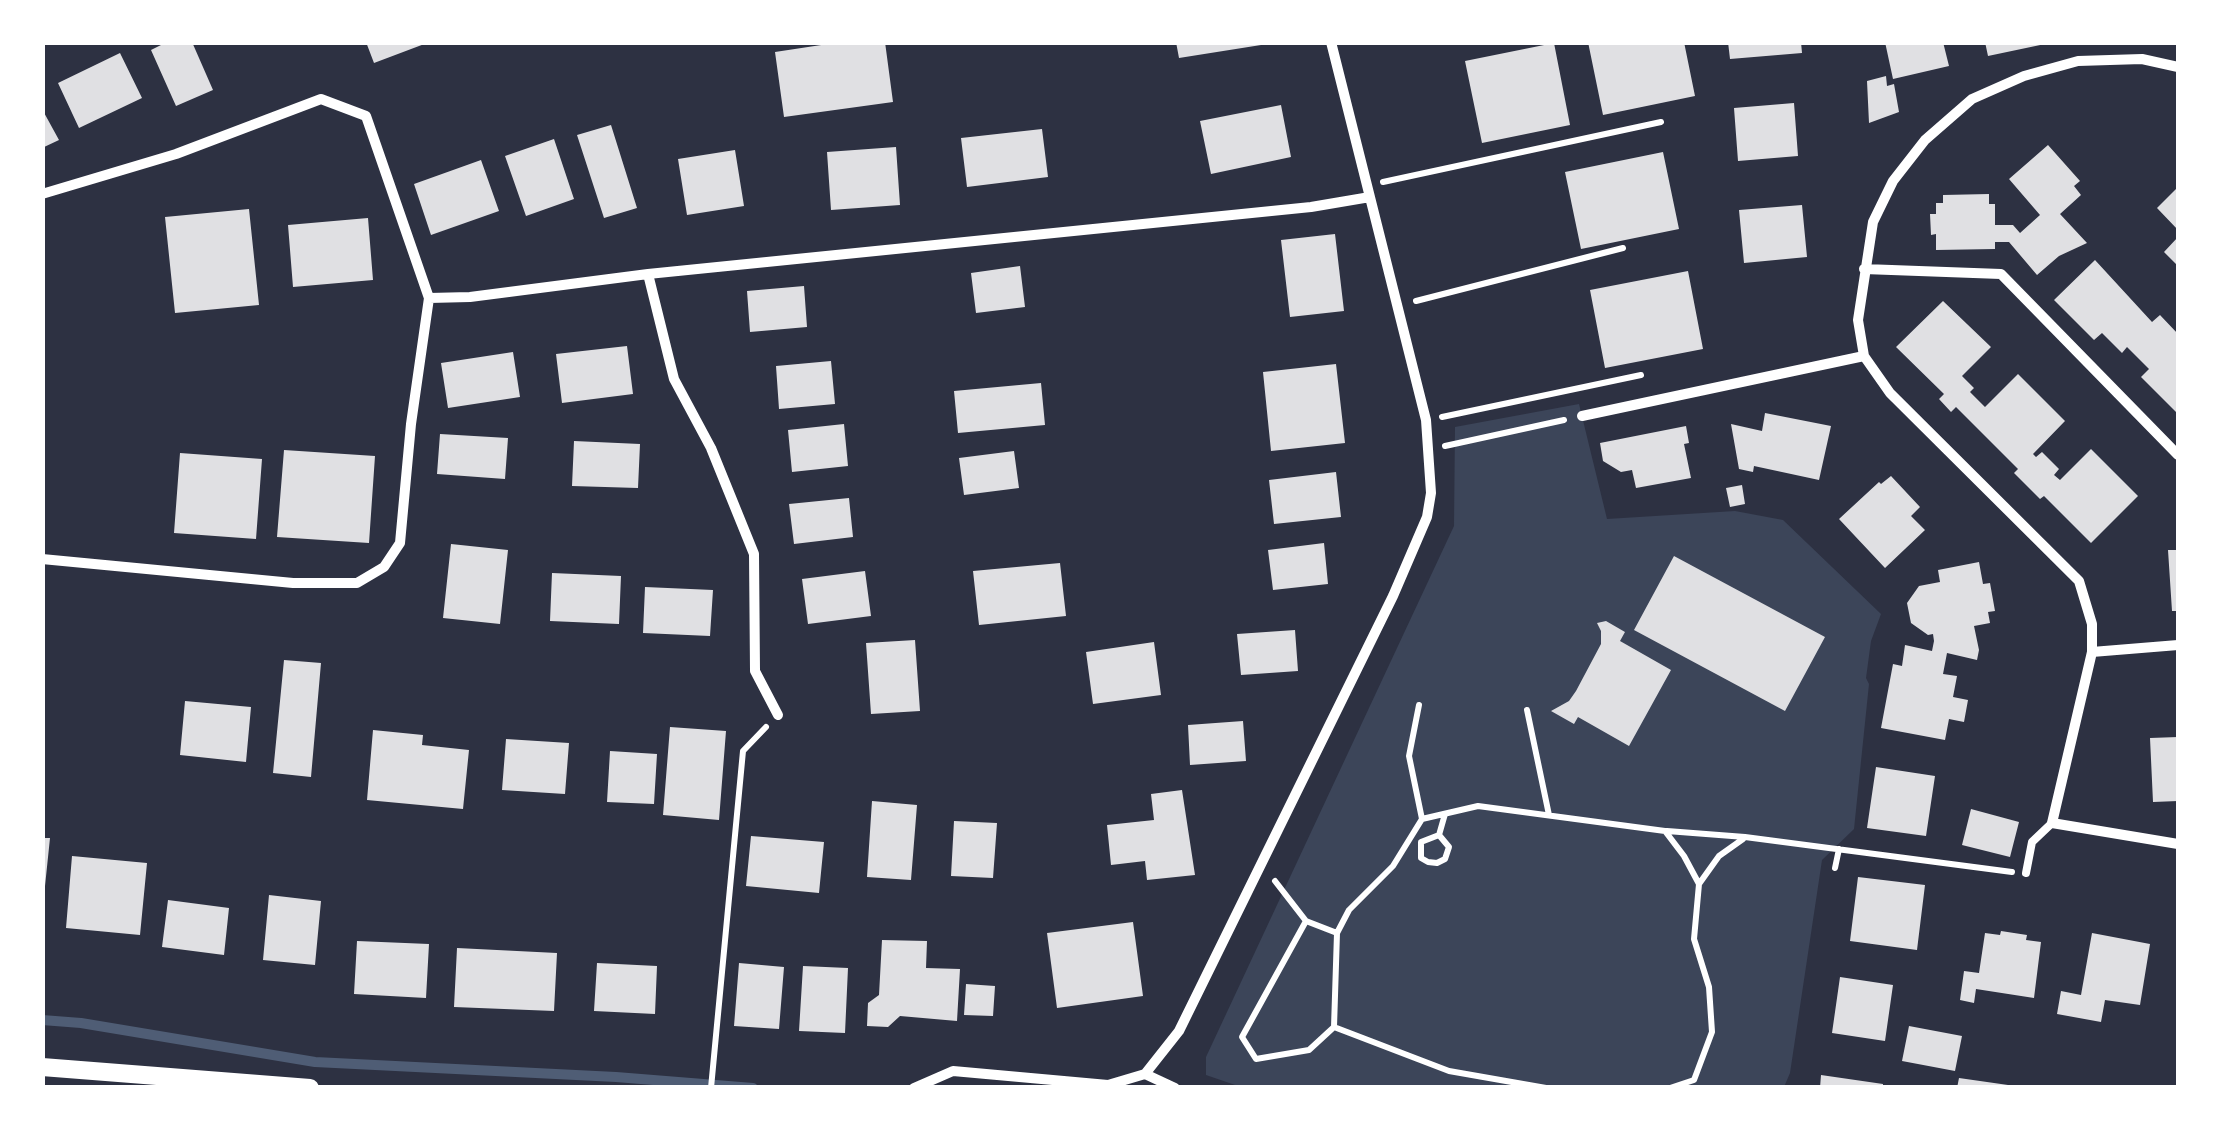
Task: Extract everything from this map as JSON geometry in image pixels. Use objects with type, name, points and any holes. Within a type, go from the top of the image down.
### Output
[{"type":"street","points":[[914,1088],[953,1071],[1108,1085],[1145,1074],[1180,1031],[1394,596],[1427,517],[1430,493],[1426,420],[1331,42]]},
{"type":"street","points":[[2178,68],[2142,59],[2078,61],[2024,76],[1972,99],[1925,140],[1893,181],[1873,222],[1858,320],[1864,356],[1890,393],[2079,581],[2092,624],[2092,652],[2052,823],[2178,844]]},
{"type":"street","points":[[42,194],[176,154],[321,99],[366,116],[430,298],[400,543],[384,567],[357,583],[293,583],[42,559]]},
{"type":"street","points":[[430,298],[470,297],[648,274],[1311,207],[1369,192]]},
{"type":"street","points":[[1864,269],[2001,274],[2178,454]]},
{"type":"street","points":[[648,274],[674,379],[711,448],[754,554],[755,671],[778,715]]},
{"type":"street","points":[[1582,416],[1864,356]]},
{"type":"street","points":[[2092,652],[2178,645]]},
{"type":"street","points":[[42,1067],[310,1088]]},
{"type":"street","points":[[1145,1074],[1174,1088]]},
{"type":"lane","points":[[2026,874],[2032,842],[2052,823]]},
{"type":"path","points":[[1369,192],[1660,122]]},
{"type":"path","points":[[1398,306],[1623,248]]},
{"type":"path","points":[[1426,420],[1641,375]]},
{"type":"path","points":[[1429,450],[1582,416]]},
{"type":"path","points":[[1306,920],[1242,1037],[1256,1058],[1308,1050],[1334,1026],[1337,933],[1349,910],[1393,866],[1422,818],[1409,756],[1419,706]]},
{"type":"path","points":[[1527,710],[1549,815]]},
{"type":"path","points":[[711,1088],[743,752],[778,715]]},
{"type":"path","points":[[1422,818],[1478,806],[2026,874]]},
{"type":"path","points":[[1439,834],[1449,847],[1445,858],[1437,863],[1428,862],[1421,858],[1422,842],[1439,834],[1446,813]]},
{"type":"path","points":[[1665,830],[1699,884]]},
{"type":"path","points":[[1670,1088],[1694,1080],[1712,1032],[1708,987],[1694,938],[1699,884],[1719,856],[1744,837]]},
{"type":"path","points":[[1835,868],[1838,850]]},
{"type":"path","points":[[1262,865],[1306,920],[1337,933]]},
{"type":"path","points":[[1334,1026],[1449,1071],[1546,1088]]},
{"type":"shaded area","points":[[1579,404],[1607,519],[1735,511],[1783,520],[1881,614],[1871,641],[1866,678],[1869,684],[1854,829],[1822,860],[1790,1073],[1784,1087],[1241,1087],[1206,1075],[1206,1057],[1454,526],[1455,427]]},
{"type":"building","points":[[167,42],[192,42],[213,90],[176,106],[151,50]]},
{"type":"building","points":[[366,42],[427,42],[427,43],[374,63]]},
{"type":"building","points":[[841,42],[885,42],[893,102],[784,117],[775,52]]},
{"type":"building","points":[[1176,42],[1260,42],[1261,45],[1179,58]]},
{"type":"building","points":[[1588,42],[1684,42],[1695,96],[1603,115]]},
{"type":"building","points":[[1728,42],[1801,42],[1802,53],[1730,59]]},
{"type":"building","points":[[1885,42],[1943,42],[1949,66],[1893,79]]},
{"type":"building","points":[[1985,42],[2045,42],[2045,44],[1988,56]]},
{"type":"building","points":[[1554,43],[1570,125],[1482,143],[1465,61]]},
{"type":"building","points":[[120,53],[142,98],[79,128],[58,83]]},
{"type":"building","points":[[1886,76],[1887,86],[1894,84],[1899,112],[1869,123],[1867,81]]},
{"type":"building","points":[[1794,103],[1798,156],[1738,161],[1734,108]]},
{"type":"building","points":[[1281,105],[1291,157],[1211,174],[1200,121]]},
{"type":"building","points":[[42,109],[59,140],[42,148]]},
{"type":"building","points":[[611,125],[637,208],[604,218],[577,135]]},
{"type":"building","points":[[1042,129],[1048,177],[967,187],[961,138]]},
{"type":"building","points":[[554,139],[574,199],[526,216],[505,156]]},
{"type":"building","points":[[2048,145],[2080,181],[2074,186],[2081,195],[2060,214],[2087,243],[2059,256],[2037,275],[2009,242],[1995,242],[1995,249],[1936,250],[1930,214],[1936,214],[1936,203],[1943,203],[1943,195],[1989,194],[1989,204],[1995,204],[1995,225],[2013,225],[2020,233],[2040,215],[2009,179]]},
{"type":"building","points":[[896,147],[900,205],[831,210],[827,152]]},
{"type":"building","points":[[735,150],[744,206],[687,215],[678,159]]},
{"type":"building","points":[[1663,152],[1679,229],[1581,249],[1565,172]]},
{"type":"building","points":[[481,160],[499,211],[431,235],[414,184]]},
{"type":"building","points":[[2178,187],[2178,230],[2157,208]]},
{"type":"building","points":[[1802,205],[1807,257],[1744,263],[1739,210]]},
{"type":"building","points":[[249,209],[259,305],[175,313],[165,217]]},
{"type":"building","points":[[368,218],[373,280],[293,287],[288,225]]},
{"type":"building","points":[[1335,234],[1344,311],[1290,317],[1281,240]]},
{"type":"building","points":[[2178,237],[2178,266],[2164,252]]},
{"type":"building","points":[[2095,260],[2152,322],[2160,315],[2178,334],[2178,414],[2141,377],[2149,369],[2127,347],[2122,353],[2102,333],[2094,340],[2054,300]]},
{"type":"building","points":[[1020,266],[1025,307],[976,313],[971,273]]},
{"type":"building","points":[[1688,271],[1703,349],[1605,368],[1590,290]]},
{"type":"building","points":[[804,286],[807,327],[750,332],[747,291]]},
{"type":"building","points":[[1943,301],[1991,347],[1962,376],[1974,388],[1970,392],[1985,407],[2018,374],[2065,421],[2033,454],[2036,457],[2042,452],[2059,469],[2054,475],[2060,480],[2091,449],[2138,496],[2091,543],[2044,496],[2040,499],[2014,473],[2018,469],[1956,407],[1951,412],[1939,399],[1944,394],[1896,347]]},
{"type":"building","points":[[627,346],[633,394],[562,403],[556,354]]},
{"type":"building","points":[[513,352],[520,397],[448,408],[441,363]]},
{"type":"building","points":[[831,361],[835,404],[779,409],[776,366]]},
{"type":"building","points":[[1336,364],[1345,443],[1271,451],[1263,372]]},
{"type":"building","points":[[1041,383],[1045,425],[958,433],[954,391]]},
{"type":"building","points":[[1765,413],[1831,426],[1819,480],[1754,466],[1753,472],[1739,469],[1731,424],[1762,431]]},
{"type":"building","points":[[844,424],[848,466],[792,472],[788,430]]},
{"type":"building","points":[[1686,426],[1689,443],[1684,444],[1691,478],[1636,488],[1632,470],[1621,472],[1603,461],[1600,443]]},
{"type":"building","points":[[440,434],[508,438],[505,479],[437,474]]},
{"type":"building","points":[[574,441],[640,444],[638,488],[572,486]]},
{"type":"building","points":[[284,450],[375,456],[369,543],[277,537]]},
{"type":"building","points":[[1014,451],[1019,488],[964,495],[959,458]]},
{"type":"building","points":[[180,453],[262,459],[256,539],[174,533]]},
{"type":"building","points":[[1336,472],[1341,517],[1274,524],[1269,480]]},
{"type":"building","points":[[1891,476],[1920,507],[1911,516],[1925,530],[1885,568],[1839,519],[1879,482]]},
{"type":"building","points":[[1742,485],[1745,504],[1730,507],[1726,488]]},
{"type":"building","points":[[849,498],[853,537],[794,544],[789,504]]},
{"type":"building","points":[[1324,543],[1328,584],[1273,590],[1268,550]]},
{"type":"building","points":[[451,544],[508,550],[500,624],[443,618]]},
{"type":"building","points":[[2168,550],[2178,550],[2178,611],[2172,611]]},
{"type":"building","points":[[1674,556],[1825,637],[1785,711],[1634,630]]},
{"type":"building","points":[[1979,562],[1983,584],[1990,583],[1995,611],[1988,612],[1990,623],[1974,626],[1977,660],[1947,653],[1943,674],[1957,676],[1953,697],[1968,700],[1964,722],[1949,719],[1945,740],[1881,728],[1893,664],[1902,666],[1905,645],[1932,651],[1933,634],[1928,635],[1911,623],[1907,603],[1919,586],[1940,582],[1938,570]]},
{"type":"building","points":[[1060,563],[1066,616],[979,625],[973,571]]},
{"type":"building","points":[[865,571],[871,616],[808,624],[802,579]]},
{"type":"building","points":[[552,573],[621,576],[619,624],[550,621]]},
{"type":"building","points":[[645,587],[713,590],[710,636],[643,633]]},
{"type":"building","points":[[1606,621],[1625,632],[1620,641],[1671,670],[1629,746],[1578,717],[1574,724],[1551,711],[1569,701],[1576,691],[1601,644],[1597,623]]},
{"type":"building","points":[[1295,630],[1298,671],[1241,675],[1237,634]]},
{"type":"building","points":[[915,640],[920,711],[871,714],[866,643]]},
{"type":"building","points":[[1154,642],[1161,695],[1093,704],[1086,652]]},
{"type":"building","points":[[284,660],[321,663],[311,777],[273,773]]},
{"type":"building","points":[[185,701],[251,707],[246,762],[180,755]]},
{"type":"building","points":[[1243,721],[1246,761],[1190,765],[1188,725]]},
{"type":"building","points":[[670,727],[726,731],[719,820],[663,815]]},
{"type":"building","points":[[373,730],[423,735],[422,745],[469,750],[463,809],[367,800]]},
{"type":"building","points":[[2178,737],[2178,801],[2153,802],[2150,738]]},
{"type":"building","points":[[506,739],[569,743],[565,794],[502,790]]},
{"type":"building","points":[[610,751],[657,754],[654,804],[607,802]]},
{"type":"building","points":[[1876,767],[1935,776],[1926,836],[1867,828]]},
{"type":"building","points":[[1182,790],[1195,875],[1147,880],[1145,861],[1111,865],[1107,825],[1154,820],[1151,794]]},
{"type":"building","points":[[872,801],[917,805],[911,880],[867,877]]},
{"type":"building","points":[[1971,809],[2019,822],[2010,857],[1962,845]]},
{"type":"building","points":[[954,821],[997,823],[993,878],[951,876]]},
{"type":"building","points":[[751,836],[824,842],[819,893],[746,886]]},
{"type":"building","points":[[42,838],[50,838],[45,886],[42,886]]},
{"type":"building","points":[[72,856],[147,863],[140,935],[66,928]]},
{"type":"building","points":[[1858,877],[1925,885],[1917,950],[1850,941]]},
{"type":"building","points":[[269,895],[321,901],[315,965],[263,960]]},
{"type":"building","points":[[168,900],[229,908],[224,955],[162,947]]},
{"type":"building","points":[[1133,922],[1143,996],[1057,1008],[1047,933]]},
{"type":"building","points":[[2001,931],[2027,935],[2026,940],[2041,942],[2034,998],[1976,989],[1974,1003],[1960,1000],[1964,971],[1979,973],[1985,933],[2000,935]]},
{"type":"building","points":[[2092,933],[2150,944],[2140,1005],[2105,1000],[2101,1022],[2057,1014],[2061,991],[2081,995]]},
{"type":"building","points":[[882,940],[927,941],[926,968],[960,969],[957,1021],[900,1016],[888,1027],[867,1026],[868,1003],[879,995]]},
{"type":"building","points":[[357,941],[429,944],[426,998],[354,994]]},
{"type":"building","points":[[457,948],[557,953],[554,1011],[454,1007]]},
{"type":"building","points":[[597,963],[657,966],[655,1014],[594,1011]]},
{"type":"building","points":[[739,963],[784,967],[779,1029],[734,1026]]},
{"type":"building","points":[[803,966],[848,968],[845,1033],[799,1031]]},
{"type":"building","points":[[1840,977],[1893,985],[1885,1041],[1832,1033]]},
{"type":"building","points":[[966,984],[995,986],[993,1016],[964,1015]]},
{"type":"building","points":[[1909,1026],[1962,1036],[1955,1071],[1902,1061]]},
{"type":"building","points":[[1821,1075],[1883,1084],[1883,1088],[1820,1088]]},
{"type":"building","points":[[1959,1078],[2008,1085],[2008,1088],[1957,1088]]},
{"type":"waterway","points":[[42,1020],[315,1062],[753,1088]]}]
